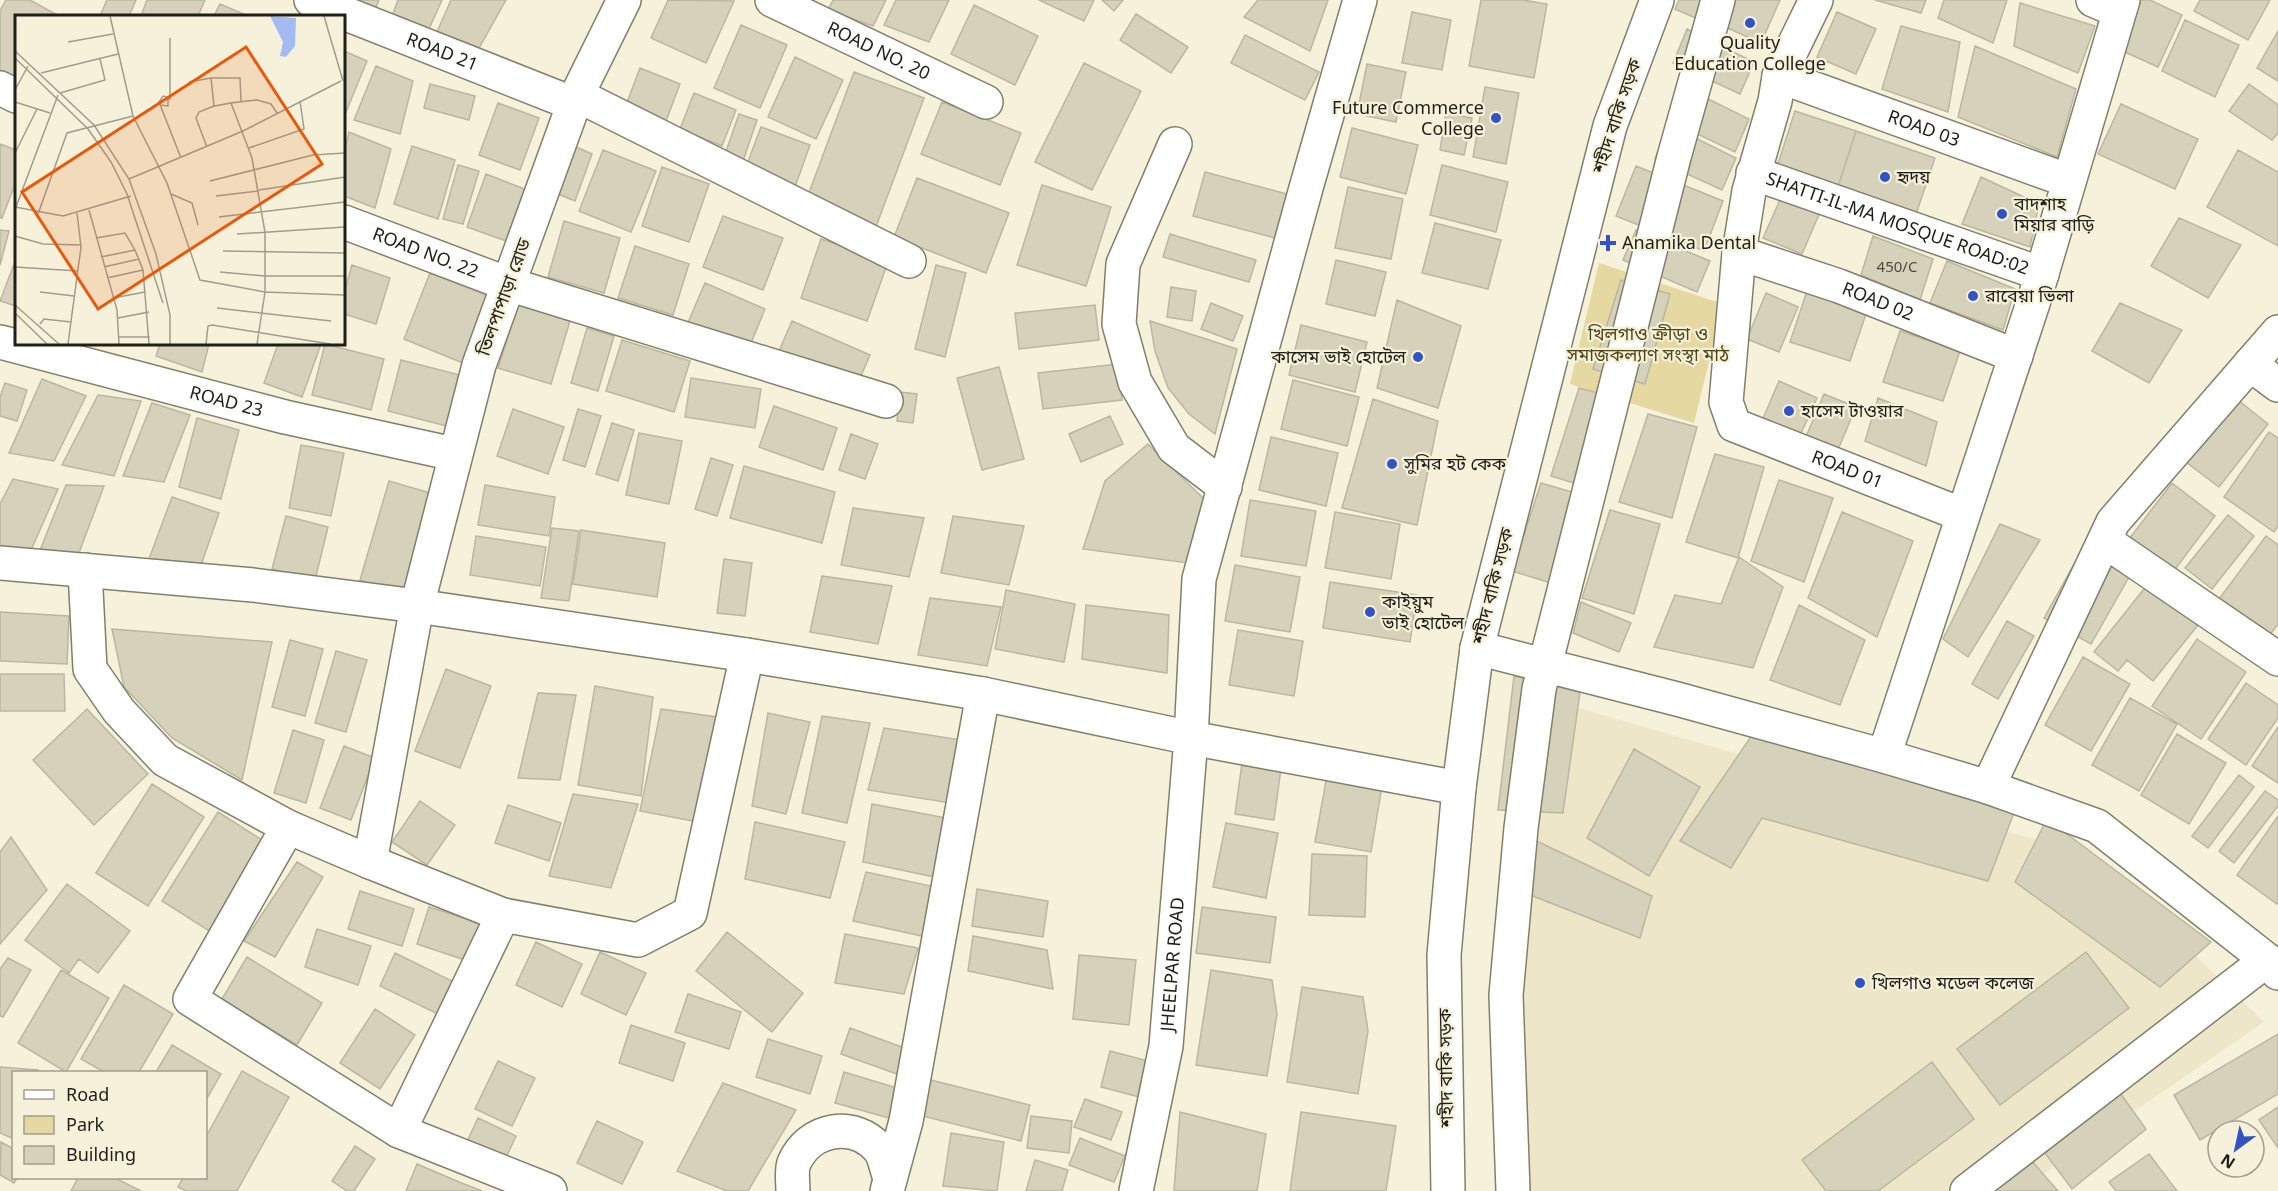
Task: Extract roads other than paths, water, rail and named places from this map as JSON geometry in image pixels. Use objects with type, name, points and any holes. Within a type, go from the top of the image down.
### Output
[{"type":"street","name":"ROAD 21","points":[[312,0],[575,100],[909,261]]},
{"type":"street","name":"তিলপাপাড়া রোড","points":[[370,862],[417,606],[454,454],[479,365],[575,100],[624,0]]},
{"type":"street","name":"ROAD NO. 20","points":[[772,0],[986,102]]},
{"type":"street","name":"JHEELPAR ROAD","points":[[1136,1191],[1166,1046],[1191,738],[1199,579],[1360,0]]},
{"type":"street","name":"শহীদ বাকি সড়ক","points":[[1448,1191],[1444,955],[1459,788],[1477,648],[1611,126],[1657,0]]},
{"type":"street","points":[[1513,1191],[1506,995],[1521,828],[1544,665],[1674,157],[1718,0]]},
{"type":"street","points":[[1739,253],[1754,172],[1775,101],[1779,76],[1816,0]]},
{"type":"street","points":[[1884,756],[2042,274],[2069,181],[2112,4]]},
{"type":"street","name":"ROAD 03","points":[[1779,76],[2069,181]]},
{"type":"street","points":[[0,88],[15,96]]},
{"type":"street","points":[[1175,144],[1123,264],[1119,324],[1135,382],[1174,448],[1226,487]]},
{"type":"street","name":"SHATTI-IL-MA MOSQUE ROAD:02","points":[[1754,172],[2042,274]]},
{"type":"street","name":"ROAD NO. 22","points":[[345,222],[508,284],[886,401]]},
{"type":"street","name":"ROAD 02","points":[[1739,253],[1839,286],[2016,356]]},
{"type":"street","name":"ROAD 01","points":[[1739,253],[1726,402],[1734,424],[1963,515]]},
{"type":"street","points":[[1988,787],[2113,522],[2278,332]]},
{"type":"street","name":"ROAD 23","points":[[0,342],[285,417],[454,454]]},
{"type":"street","points":[[2250,364],[2278,385]]},
{"type":"street","points":[[2105,541],[2278,659]]},
{"type":"street","points":[[0,563],[253,585],[417,606],[747,655],[983,694],[1191,738],[1459,788]]},
{"type":"street","points":[[85,570],[90,669],[119,711],[165,760],[288,827],[503,915],[638,940],[690,913],[747,655]]},
{"type":"street","points":[[1477,648],[1884,756],[1988,787],[2097,826],[2273,967],[1967,1191]]},
{"type":"street","points":[[888,1183],[906,1121],[983,694]]},
{"type":"street","points":[[288,827],[190,999],[399,1131],[550,1191]]},
{"type":"street","points":[[399,1131],[503,915]]},
{"type":"street","points":[[787,1182],[807,1142],[831,1130],[858,1133],[880,1150],[888,1183]]},
{"type":"place","name":"Quality Education College","points":[[1750,23]]},
{"type":"place","name":"Future Commerce College","points":[[1496,118]]},
{"type":"place","name":"হৃদয়","points":[[1885,177]]},
{"type":"place","name":"বাদশাহ মিয়ার বাড়ি","points":[[2002,214]]},
{"type":"place","name":"Anamika Dental","points":[[1608,243]]},
{"type":"place","name":"রাবেয়া ভিলা","points":[[1973,296]]},
{"type":"place","name":"কাসেম ভাই হোটেল","points":[[1418,357]]},
{"type":"place","name":"হাসেম টাওয়ার","points":[[1789,411]]},
{"type":"place","name":"সুমির হট কেক","points":[[1392,464]]},
{"type":"place","name":"কাইয়ুম ভাই হোটেল","points":[[1370,612]]},
{"type":"place","name":"খিলগাও মডেল কলেজ","points":[[1860,983]]},
{"type":"park label","name":"খিলগাও ক্রীড়া ও সমাজকল্যাণ সংস্থা মাঠ","points":[[1648,344]]}]
